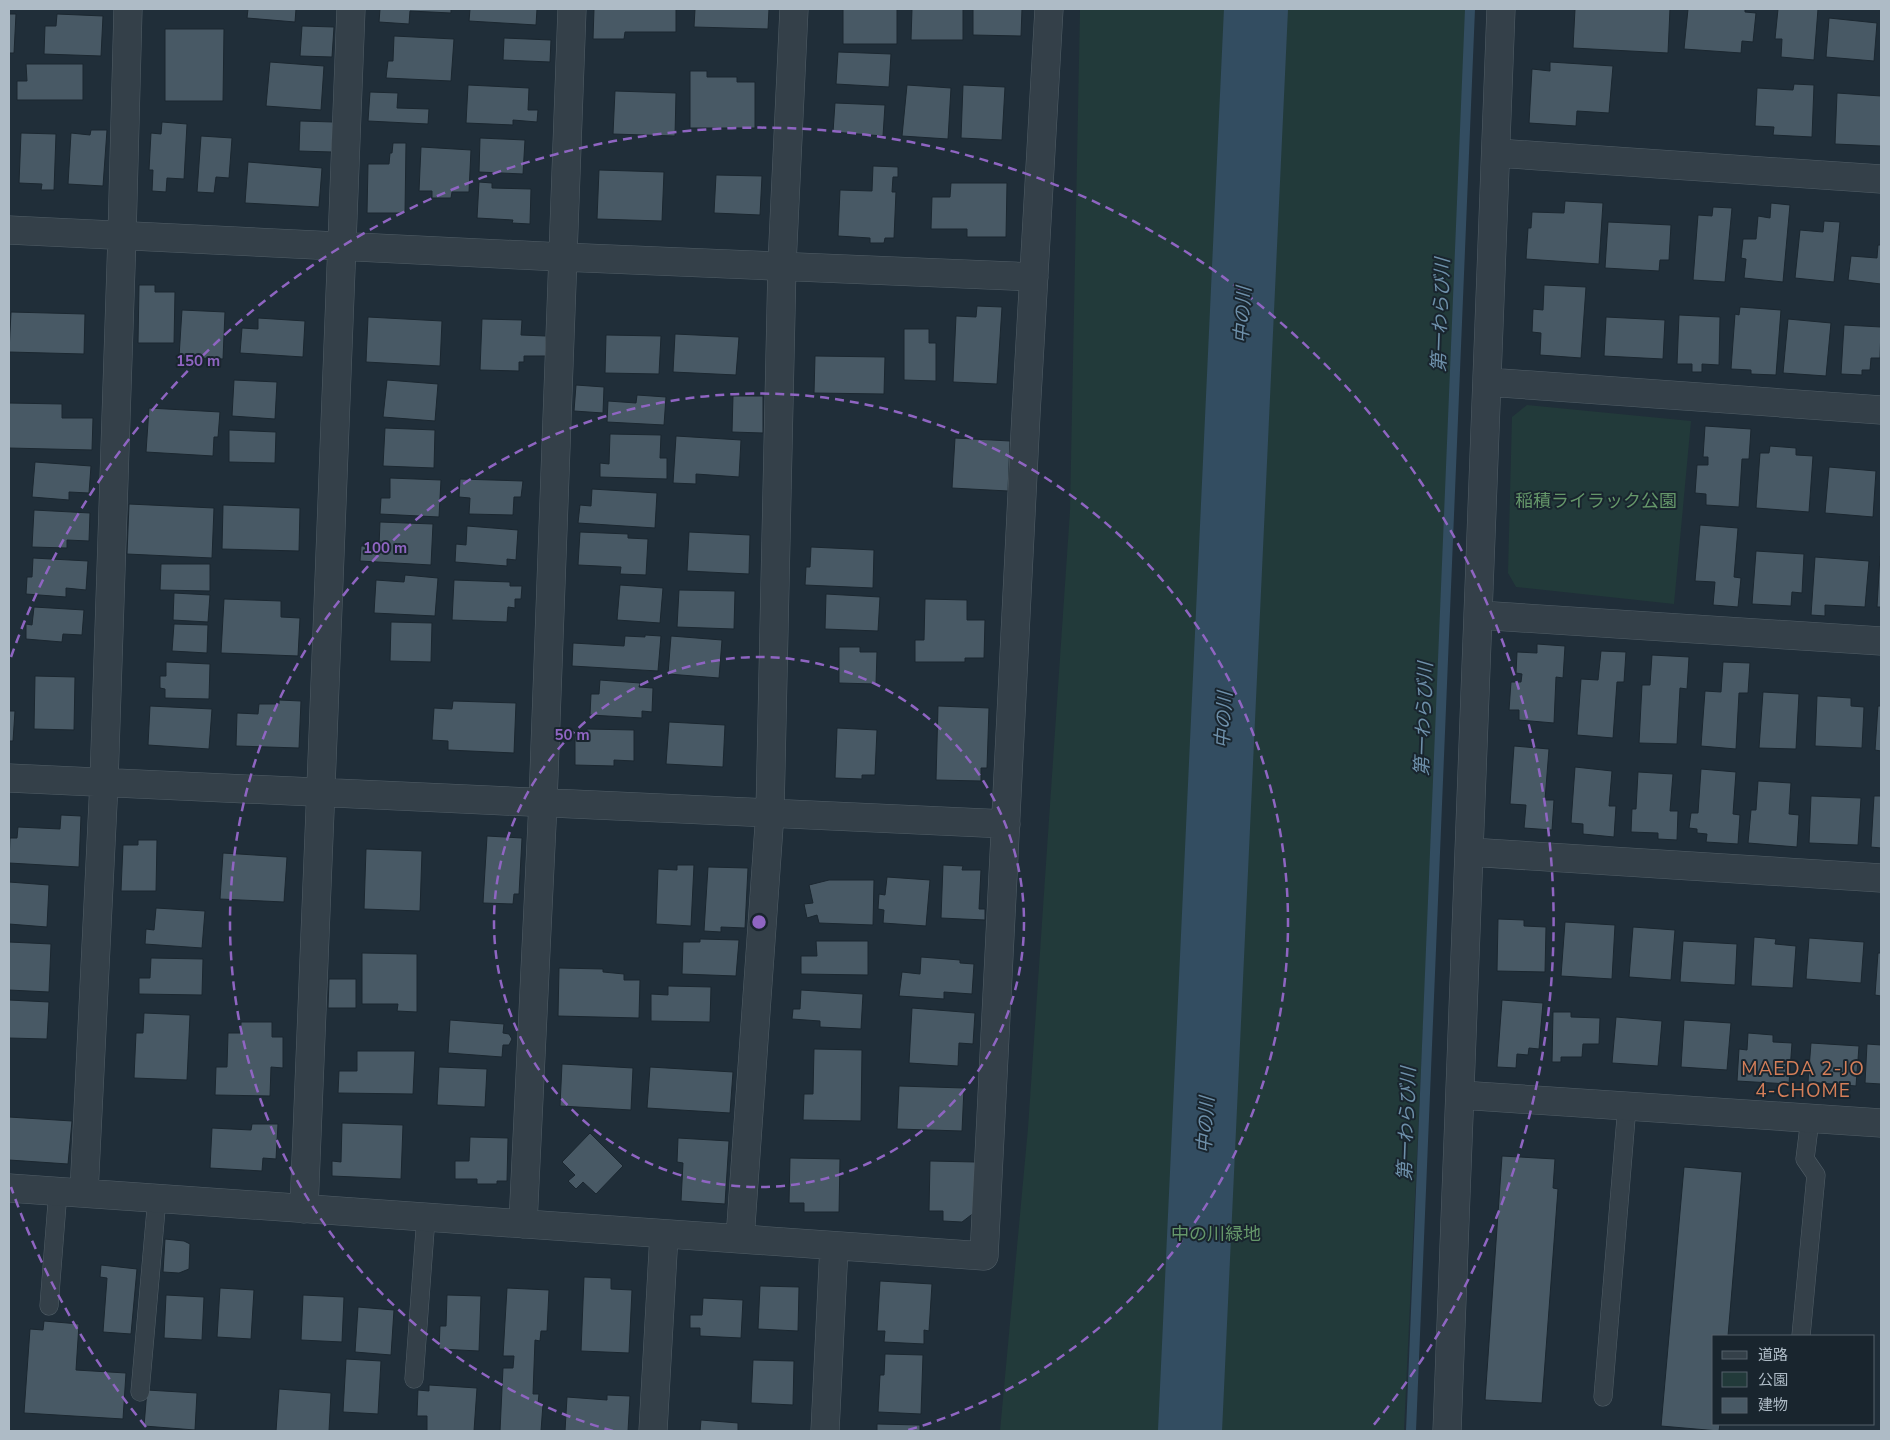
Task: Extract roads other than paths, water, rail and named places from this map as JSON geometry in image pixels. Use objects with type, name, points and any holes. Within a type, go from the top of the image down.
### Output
[{"type":"street","points":[[71,1192],[104,782],[128,9]]},
{"type":"street","points":[[304,1209],[351,9]]},
{"type":"street","points":[[523,1224],[543,802],[572,9]]},
{"type":"street","points":[[740,1239],[770,812],[782,265],[794,9]]},
{"type":"street","points":[[9,1188],[984,1256],[1049,9]]},
{"type":"street","points":[[1447,1431],[1501,9]]},
{"type":"street","points":[[1496,153],[1881,178]]},
{"type":"street","points":[[9,230],[1034,278]]},
{"type":"street","points":[[1487,382],[1881,410]]},
{"type":"street","points":[[1478,615],[1881,642]]},
{"type":"street","points":[[9,778],[1006,824]]},
{"type":"street","points":[[1469,852],[1881,878]]},
{"type":"street","points":[[1460,1095],[1881,1124]]},
{"type":"street","points":[[653,1431],[664,1234]]},
{"type":"street","points":[[825,1431],[834,1246]]},
{"type":"lane","points":[[1603,1397],[1627,1106]]},
{"type":"lane","points":[[1801,1335],[1816,1175],[1806,1159],[1810,1119]]},
{"type":"lane","points":[[49,1306],[71,1192]]},
{"type":"lane","points":[[140,1392],[157,1198]]},
{"type":"lane","points":[[414,1378],[426,1217]]},
{"type":"waterway","name":"中の川","points":[[1190,1431],[1256,9]]},
{"type":"waterway","name":"第一わらび川","points":[[1411,1431],[1470,9]]},
{"type":"district","name":"MAEDA 2-JO 4-CHOME","points":[[1803,1079]]},
{"type":"park label","name":"稲積ライラック公園","points":[[1596,501]]},
{"type":"park label","name":"中の川緑地","points":[[1216,1234]]}]
